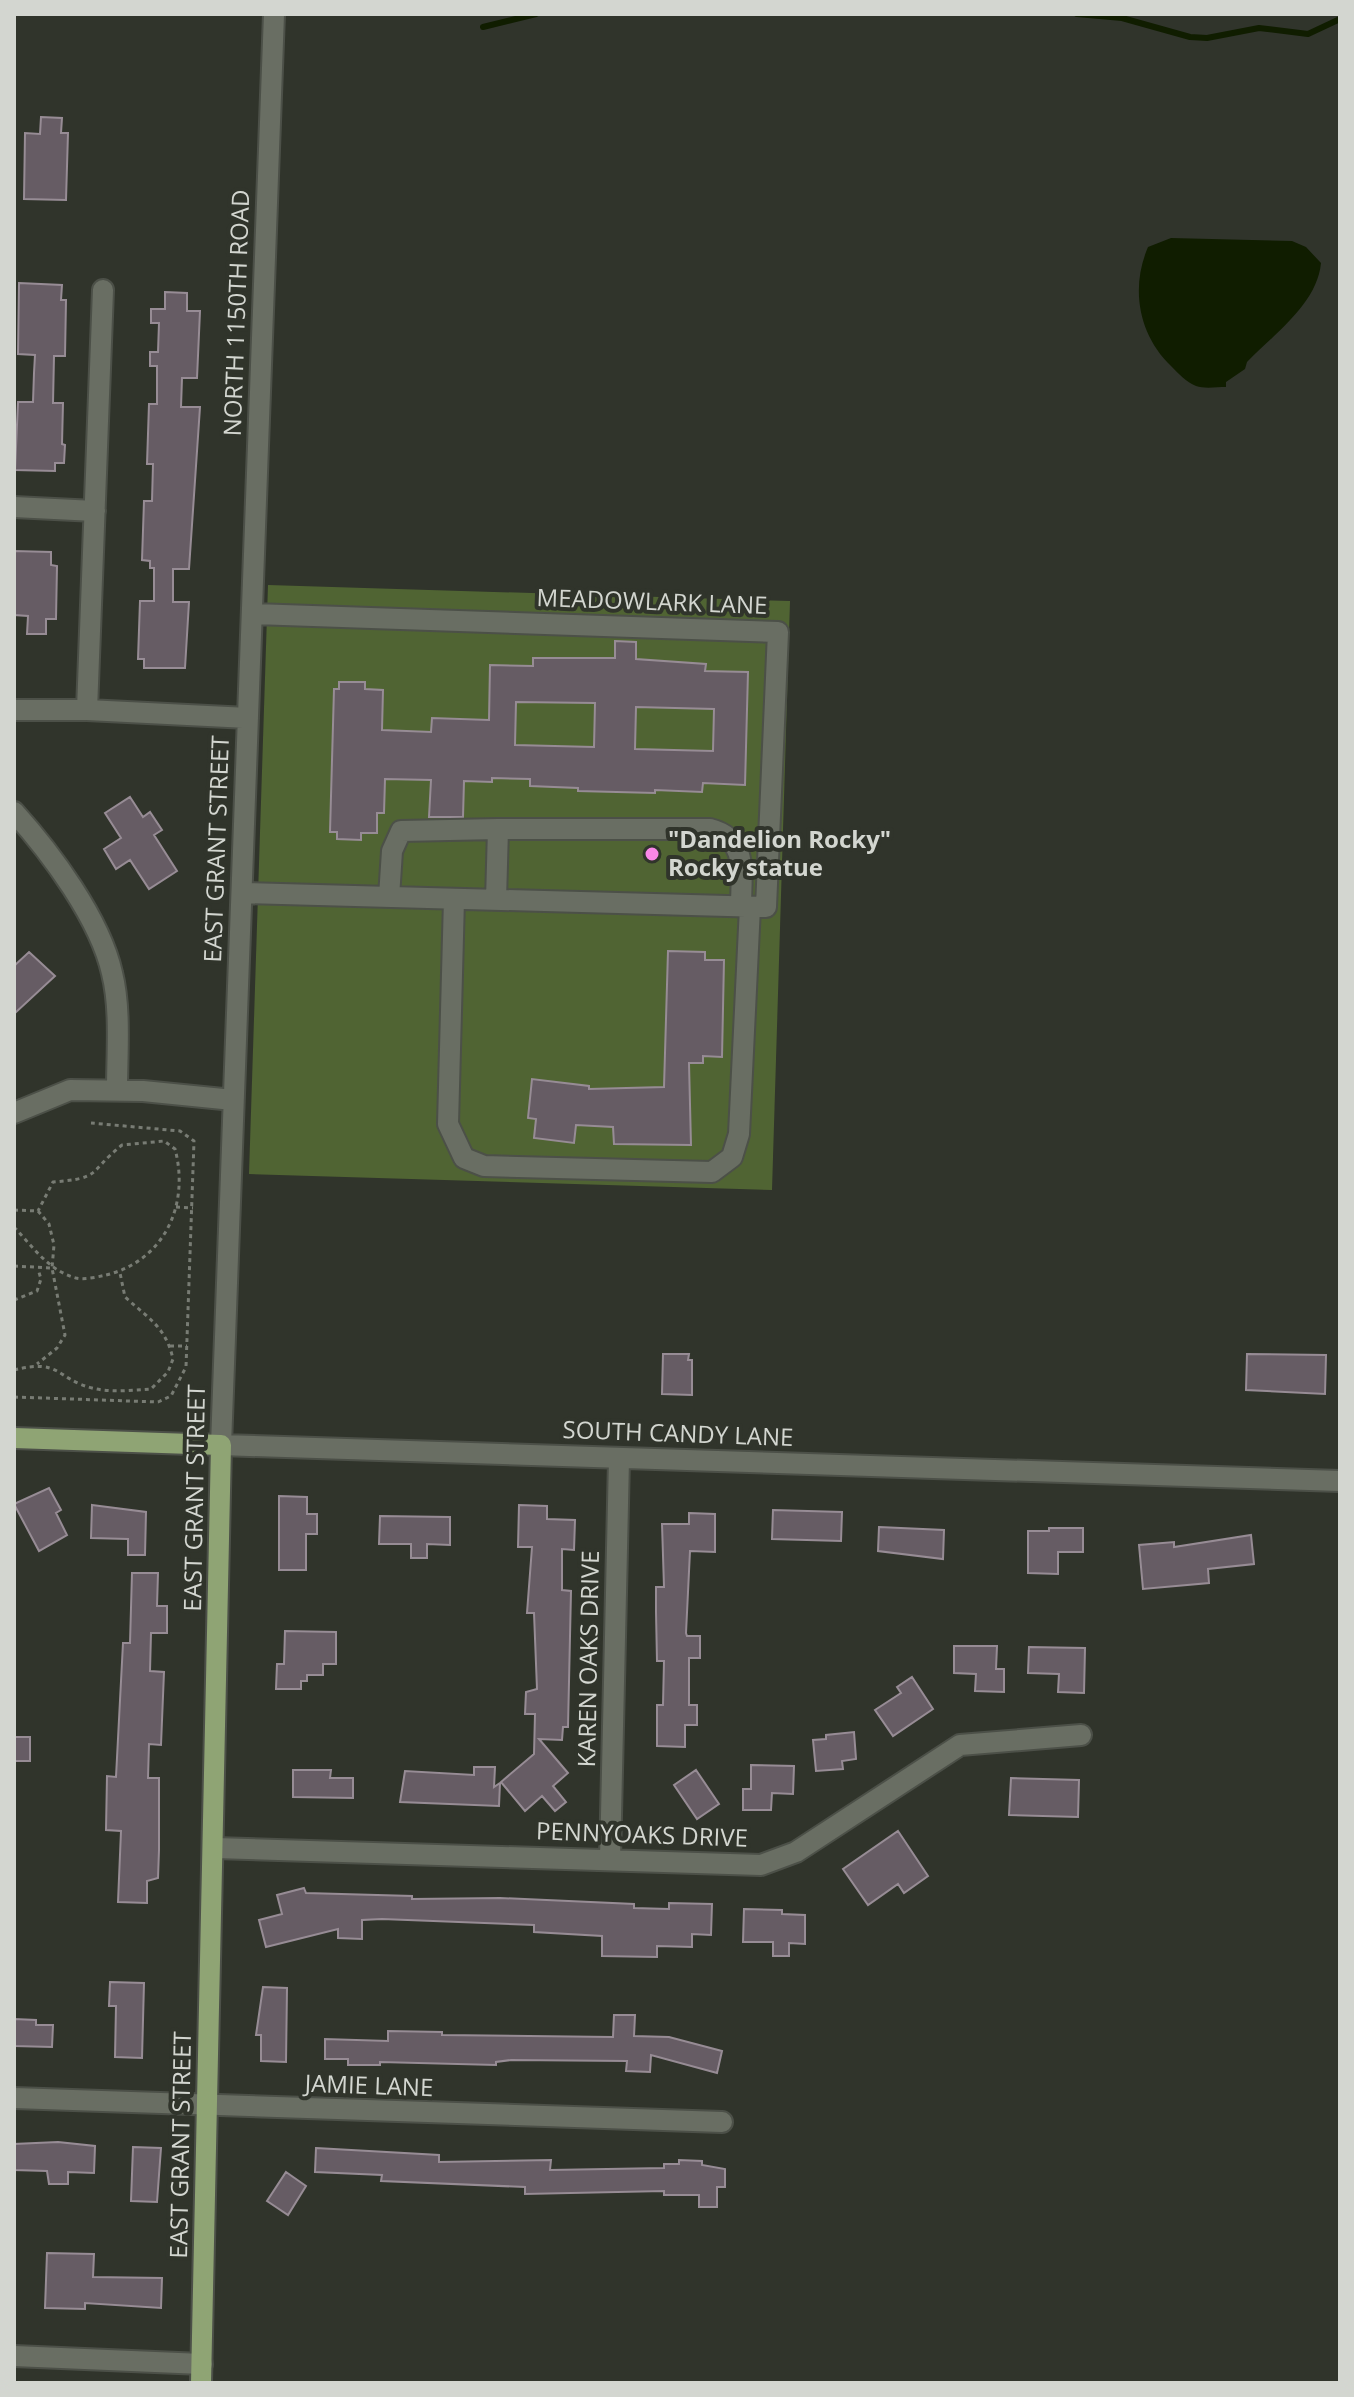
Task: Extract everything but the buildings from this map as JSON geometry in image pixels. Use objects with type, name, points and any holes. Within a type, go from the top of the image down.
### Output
[{"type":"main road","name":"SOUTH CANDY LANE","points":[[14,1438],[221,1445]]},
{"type":"main road","name":"EAST GRANT STREET","points":[[201,2373],[215,1848],[221,1445]]},
{"type":"street","name":"NORTH 1150TH ROAD","points":[[253,614],[274,14]]},
{"type":"street","points":[[87,710],[103,290]]},
{"type":"street","points":[[14,507],[95,511]]},
{"type":"street","name":"EAST GRANT STREET","points":[[221,1445],[253,614]]},
{"type":"street","name":"MEADOWLARK LANE","points":[[253,614],[778,632],[766,907],[745,907]]},
{"type":"street","points":[[14,710],[87,710],[248,718]]},
{"type":"street","points":[[14,812],[68,882],[99,939],[112,973],[117,1090]]},
{"type":"street","points":[[496,900],[498,829]]},
{"type":"street","points":[[389,897],[392,851],[401,831],[720,832],[738,846],[745,907],[739,1134],[732,1157],[712,1172],[484,1166],[464,1158],[448,1124],[454,899]]},
{"type":"street","points":[[242,893],[745,907]]},
{"type":"street","points":[[14,1113],[70,1090],[117,1090],[233,1100]]},
{"type":"street","name":"SOUTH CANDY LANE","points":[[221,1445],[1340,1481]]},
{"type":"street","name":"KAREN OAKS DRIVE","points":[[610,1860],[619,1459]]},
{"type":"street","name":"PENNYOAKS DRIVE","points":[[215,1848],[761,1865],[796,1852],[960,1745],[1081,1735]]},
{"type":"street","name":"JAMIE LANE","points":[[14,2098],[208,2107],[722,2122]]},
{"type":"street","points":[[14,2356],[201,2373]]},
{"type":"path","points":[[14,1397],[158,1402],[171,1396],[186,1367],[196,1149],[189,1134],[91,1123]]},
{"type":"path","points":[[14,1227],[52,1268],[79,1279],[120,1271],[144,1259],[162,1242],[176,1207],[180,1184],[175,1149],[164,1141],[151,1140],[122,1145],[92,1176],[82,1181],[53,1182],[38,1211]]},
{"type":"path","points":[[176,1207],[193,1208]]},
{"type":"path","points":[[14,1210],[38,1211],[49,1224],[56,1260],[52,1268],[65,1335],[48,1358],[14,1370]]},
{"type":"path","points":[[14,1266],[52,1268]]},
{"type":"path","points":[[14,1300],[37,1291],[41,1279],[38,1269]]},
{"type":"path","points":[[35,1365],[56,1369],[90,1388],[109,1390],[151,1389],[168,1372],[173,1359],[164,1332],[152,1317],[125,1297],[120,1271]]},
{"type":"path","points":[[170,1346],[187,1346]]},
{"type":"path","points":[[108,1400],[109,1390]]},
{"type":"green space","points":[[268,585],[790,601],[772,1190],[249,1174]]},
{"type":"shaded area","points":[[1171,238],[1292,241],[1306,247],[1321,263],[1312,292],[1303,305],[1247,362],[1245,369],[1226,382],[1226,387],[1199,387],[1186,380],[1160,354],[1145,326],[1139,295],[1143,263],[1148,247]]},
{"type":"waterway","points":[[483,27],[536,14]]},
{"type":"waterway","points":[[1077,14],[1122,18],[1190,37],[1207,38],[1259,28],[1308,34],[1340,19]]},
{"type":"place","name":"\"Dandelion Rocky\" Rocky statue","points":[[652,854]]}]
